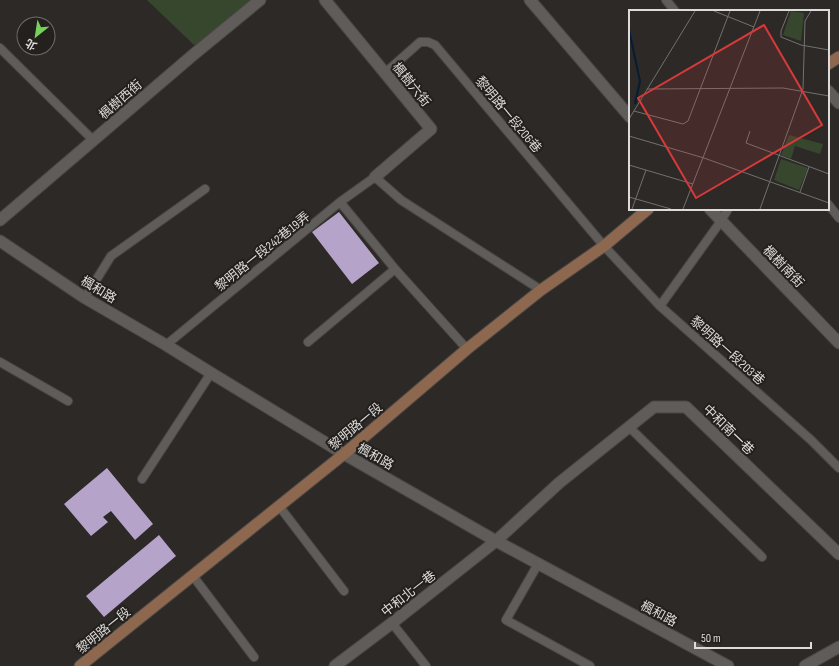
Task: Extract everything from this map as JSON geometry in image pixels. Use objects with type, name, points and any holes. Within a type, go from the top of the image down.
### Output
[{"type":"main road","points":[[829,63],[839,56]]},
{"type":"main road","name":"黎明路一段","points":[[80,666],[344,454],[467,349],[541,290],[604,246],[647,210]]},
{"type":"street","name":"楓樹西街","points":[[0,220],[193,55],[260,0]]},
{"type":"street","name":"楓樹六街","points":[[325,0],[431,129],[375,177]]},
{"type":"street","points":[[530,0],[629,116]]},
{"type":"street","points":[[829,92],[839,103]]},
{"type":"street","name":"楓樹南街","points":[[711,210],[839,343]]},
{"type":"street","name":"楓和路","points":[[0,241],[84,298],[166,345],[344,454],[496,541],[728,666]]},
{"type":"street","name":"中和南一巷","points":[[496,541],[559,483],[654,407],[686,407],[839,554]]},
{"type":"street","name":"中和北一巷","points":[[335,666],[496,541]]},
{"type":"street","points":[[805,666],[839,647]]},
{"type":"lane","points":[[666,0],[674,10]]},
{"type":"lane","name":"黎明路一段206巷","points":[[385,73],[420,42],[428,42],[435,45],[604,246]]},
{"type":"lane","points":[[0,48],[93,140]]},
{"type":"lane","points":[[375,177],[401,200],[541,290]]},
{"type":"lane","name":"黎明路一段242巷19弄","points":[[166,345],[340,202],[375,177]]},
{"type":"lane","points":[[84,298],[111,256],[205,189]]},
{"type":"lane","points":[[340,202],[395,269],[467,349]]},
{"type":"lane","points":[[829,205],[839,218]]},
{"type":"lane","points":[[660,306],[727,210]]},
{"type":"lane","name":"黎明路一段203巷","points":[[604,246],[660,306],[811,440],[839,468]]},
{"type":"lane","points":[[308,342],[395,269]]},
{"type":"lane","points":[[0,362],[68,401]]},
{"type":"lane","points":[[142,479],[210,373]]},
{"type":"lane","points":[[629,427],[762,557]]},
{"type":"lane","points":[[279,506],[344,591]]},
{"type":"lane","points":[[538,564],[506,620],[590,666]]},
{"type":"lane","points":[[193,576],[254,657]]},
{"type":"lane","points":[[392,623],[426,666]]},
{"type":"green space","points":[[147,0],[253,0],[208,40],[194,45]]},
{"type":"building","points":[[339,212],[379,263],[352,284],[312,232]]},
{"type":"building","points":[[107,468],[153,524],[135,540],[111,511],[103,517],[108,522],[91,536],[64,504]]},
{"type":"building","points":[[159,535],[176,556],[104,617],[86,596]]}]
